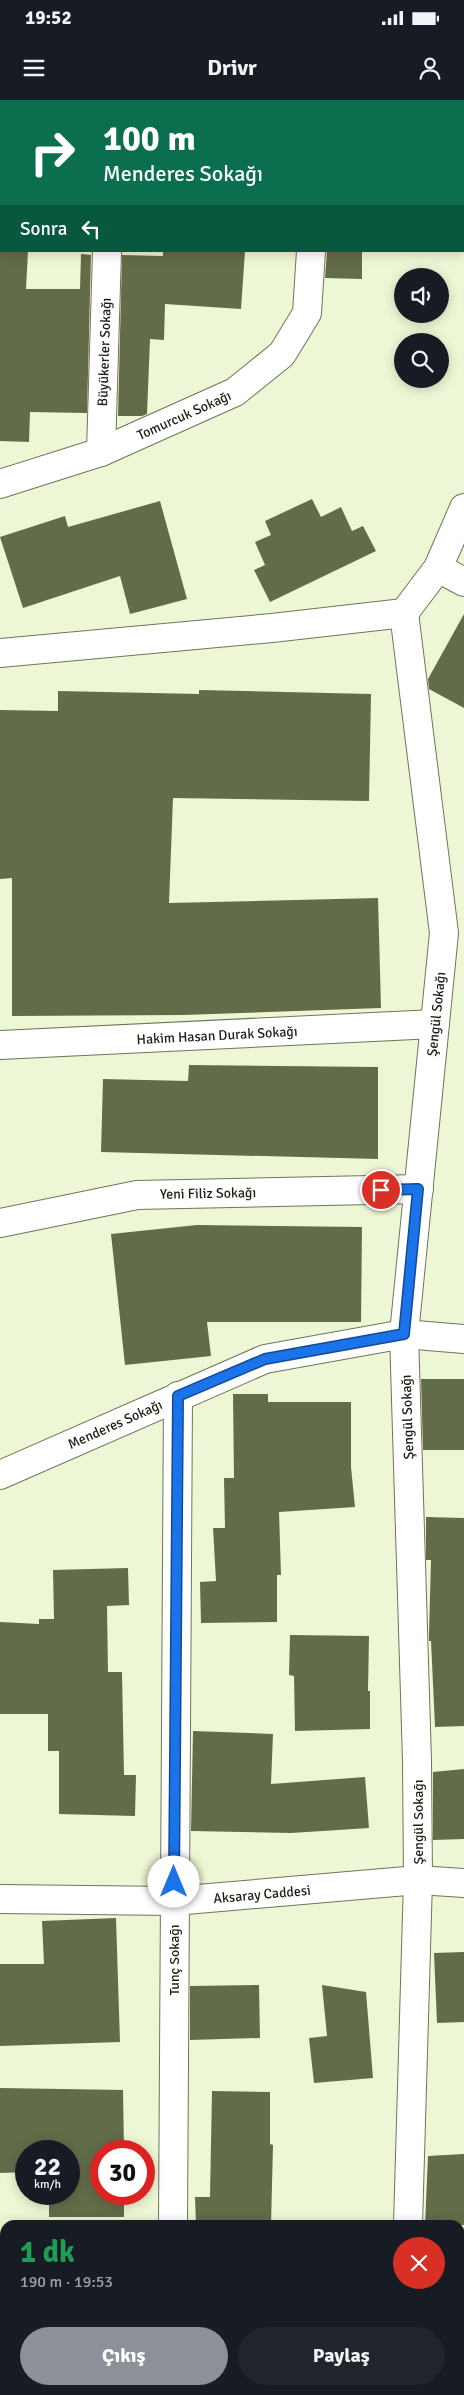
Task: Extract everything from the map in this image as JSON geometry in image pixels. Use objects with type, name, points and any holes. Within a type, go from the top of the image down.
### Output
[{"type":"street","name":"Büyükerler Sokağı","points":[[101,452],[107,252]]},
{"type":"street","name":"Tomurcuk Sokağı","points":[[0,484],[101,452],[235,392],[282,354],[307,313],[311,252]]},
{"type":"street","points":[[0,653],[272,628],[404,613],[438,568],[464,508]]},
{"type":"street","points":[[438,568],[464,582]]},
{"type":"street","name":"Şengül Sokağı","points":[[404,613],[454,938],[435,1024],[404,1334],[417,1761],[418,1880],[408,2220]]},
{"type":"street","name":"Hakim Hasan Durak Sokağı","points":[[0,1045],[435,1024]]},
{"type":"street","name":"Yeni Filiz Sokağı","points":[[0,1223],[137,1195],[418,1189]]},
{"type":"street","name":"Menderes Sokağı","points":[[0,1476],[265,1359],[404,1334],[464,1339]]},
{"type":"street","name":"Tunç Sokağı","points":[[173,2220],[178,1396]]},
{"type":"street","name":"Aksaray Caddesi","points":[[0,1899],[174,1901],[418,1880],[464,1883]]},
{"type":"building","points":[[0,252],[28,252],[26,289],[80,289],[81,254],[91,255],[87,413],[30,412],[29,442],[0,441]]},
{"type":"building","points":[[163,252],[245,252],[241,309],[165,304],[164,340],[150,339],[147,414],[142,416],[118,416],[122,255],[163,256]]},
{"type":"building","points":[[327,252],[362,252],[362,279],[325,278]]},
{"type":"building","points":[[312,499],[321,517],[341,507],[352,531],[363,526],[376,551],[270,602],[254,570],[265,565],[255,542],[271,535],[265,521]]},
{"type":"building","points":[[160,501],[187,599],[130,614],[120,576],[23,608],[0,537],[65,516],[68,527]]},
{"type":"building","points":[[464,614],[464,708],[429,689],[428,679]]},
{"type":"building","points":[[199,690],[371,694],[369,801],[173,798],[169,903],[378,898],[381,1008],[183,1015],[12,1016],[12,878],[0,879],[0,710],[58,711],[58,691],[199,694]]},
{"type":"building","points":[[189,1065],[378,1067],[378,1159],[101,1152],[103,1079],[188,1081]]},
{"type":"building","points":[[197,1225],[362,1227],[361,1322],[207,1322],[211,1356],[125,1365],[111,1234]]},
{"type":"building","points":[[421,1379],[464,1379],[464,1450],[423,1450]]},
{"type":"building","points":[[233,1394],[268,1394],[268,1402],[351,1402],[351,1467],[355,1507],[279,1512],[281,1575],[277,1575],[277,1622],[201,1623],[200,1582],[216,1581],[213,1528],[225,1528],[224,1478],[234,1478]]},
{"type":"building","points":[[426,1517],[464,1518],[464,1726],[435,1727],[431,1641],[429,1641],[431,1560],[426,1560]]},
{"type":"building","points":[[128,1568],[129,1605],[107,1606],[108,1672],[122,1672],[124,1775],[136,1775],[135,1816],[59,1814],[59,1751],[48,1751],[48,1714],[0,1714],[0,1622],[39,1624],[39,1619],[54,1619],[53,1570]]},
{"type":"building","points":[[290,1635],[369,1636],[368,1691],[370,1691],[370,1729],[295,1731],[294,1676],[289,1675]]},
{"type":"building","points":[[193,1731],[273,1734],[271,1784],[365,1777],[369,1828],[291,1833],[191,1831]]},
{"type":"building","points":[[464,1769],[464,1839],[433,1840],[433,1772]]},
{"type":"building","points":[[116,1918],[120,2042],[0,2046],[0,1964],[44,1964],[42,1921]]},
{"type":"building","points":[[464,1952],[464,2022],[437,2023],[434,1953]]},
{"type":"building","points":[[259,1985],[260,2038],[190,2040],[190,1986]]},
{"type":"building","points":[[322,1985],[366,1992],[373,2078],[314,2083],[309,2038],[327,2036]]},
{"type":"building","points":[[0,2088],[123,2090],[124,2140],[90,2140],[90,2205],[124,2205],[124,2217],[49,2217],[49,2205],[80,2205],[80,2140],[15,2140],[15,2172],[0,2173]]},
{"type":"building","points":[[212,2091],[270,2092],[270,2144],[273,2145],[271,2220],[196,2220],[195,2197],[210,2197]]},
{"type":"building","points":[[464,2154],[464,2220],[425,2220],[428,2156]]},
{"type":"route","points":[[174,1882],[178,1396],[265,1359],[404,1334],[418,1189],[381,1190]]}]
